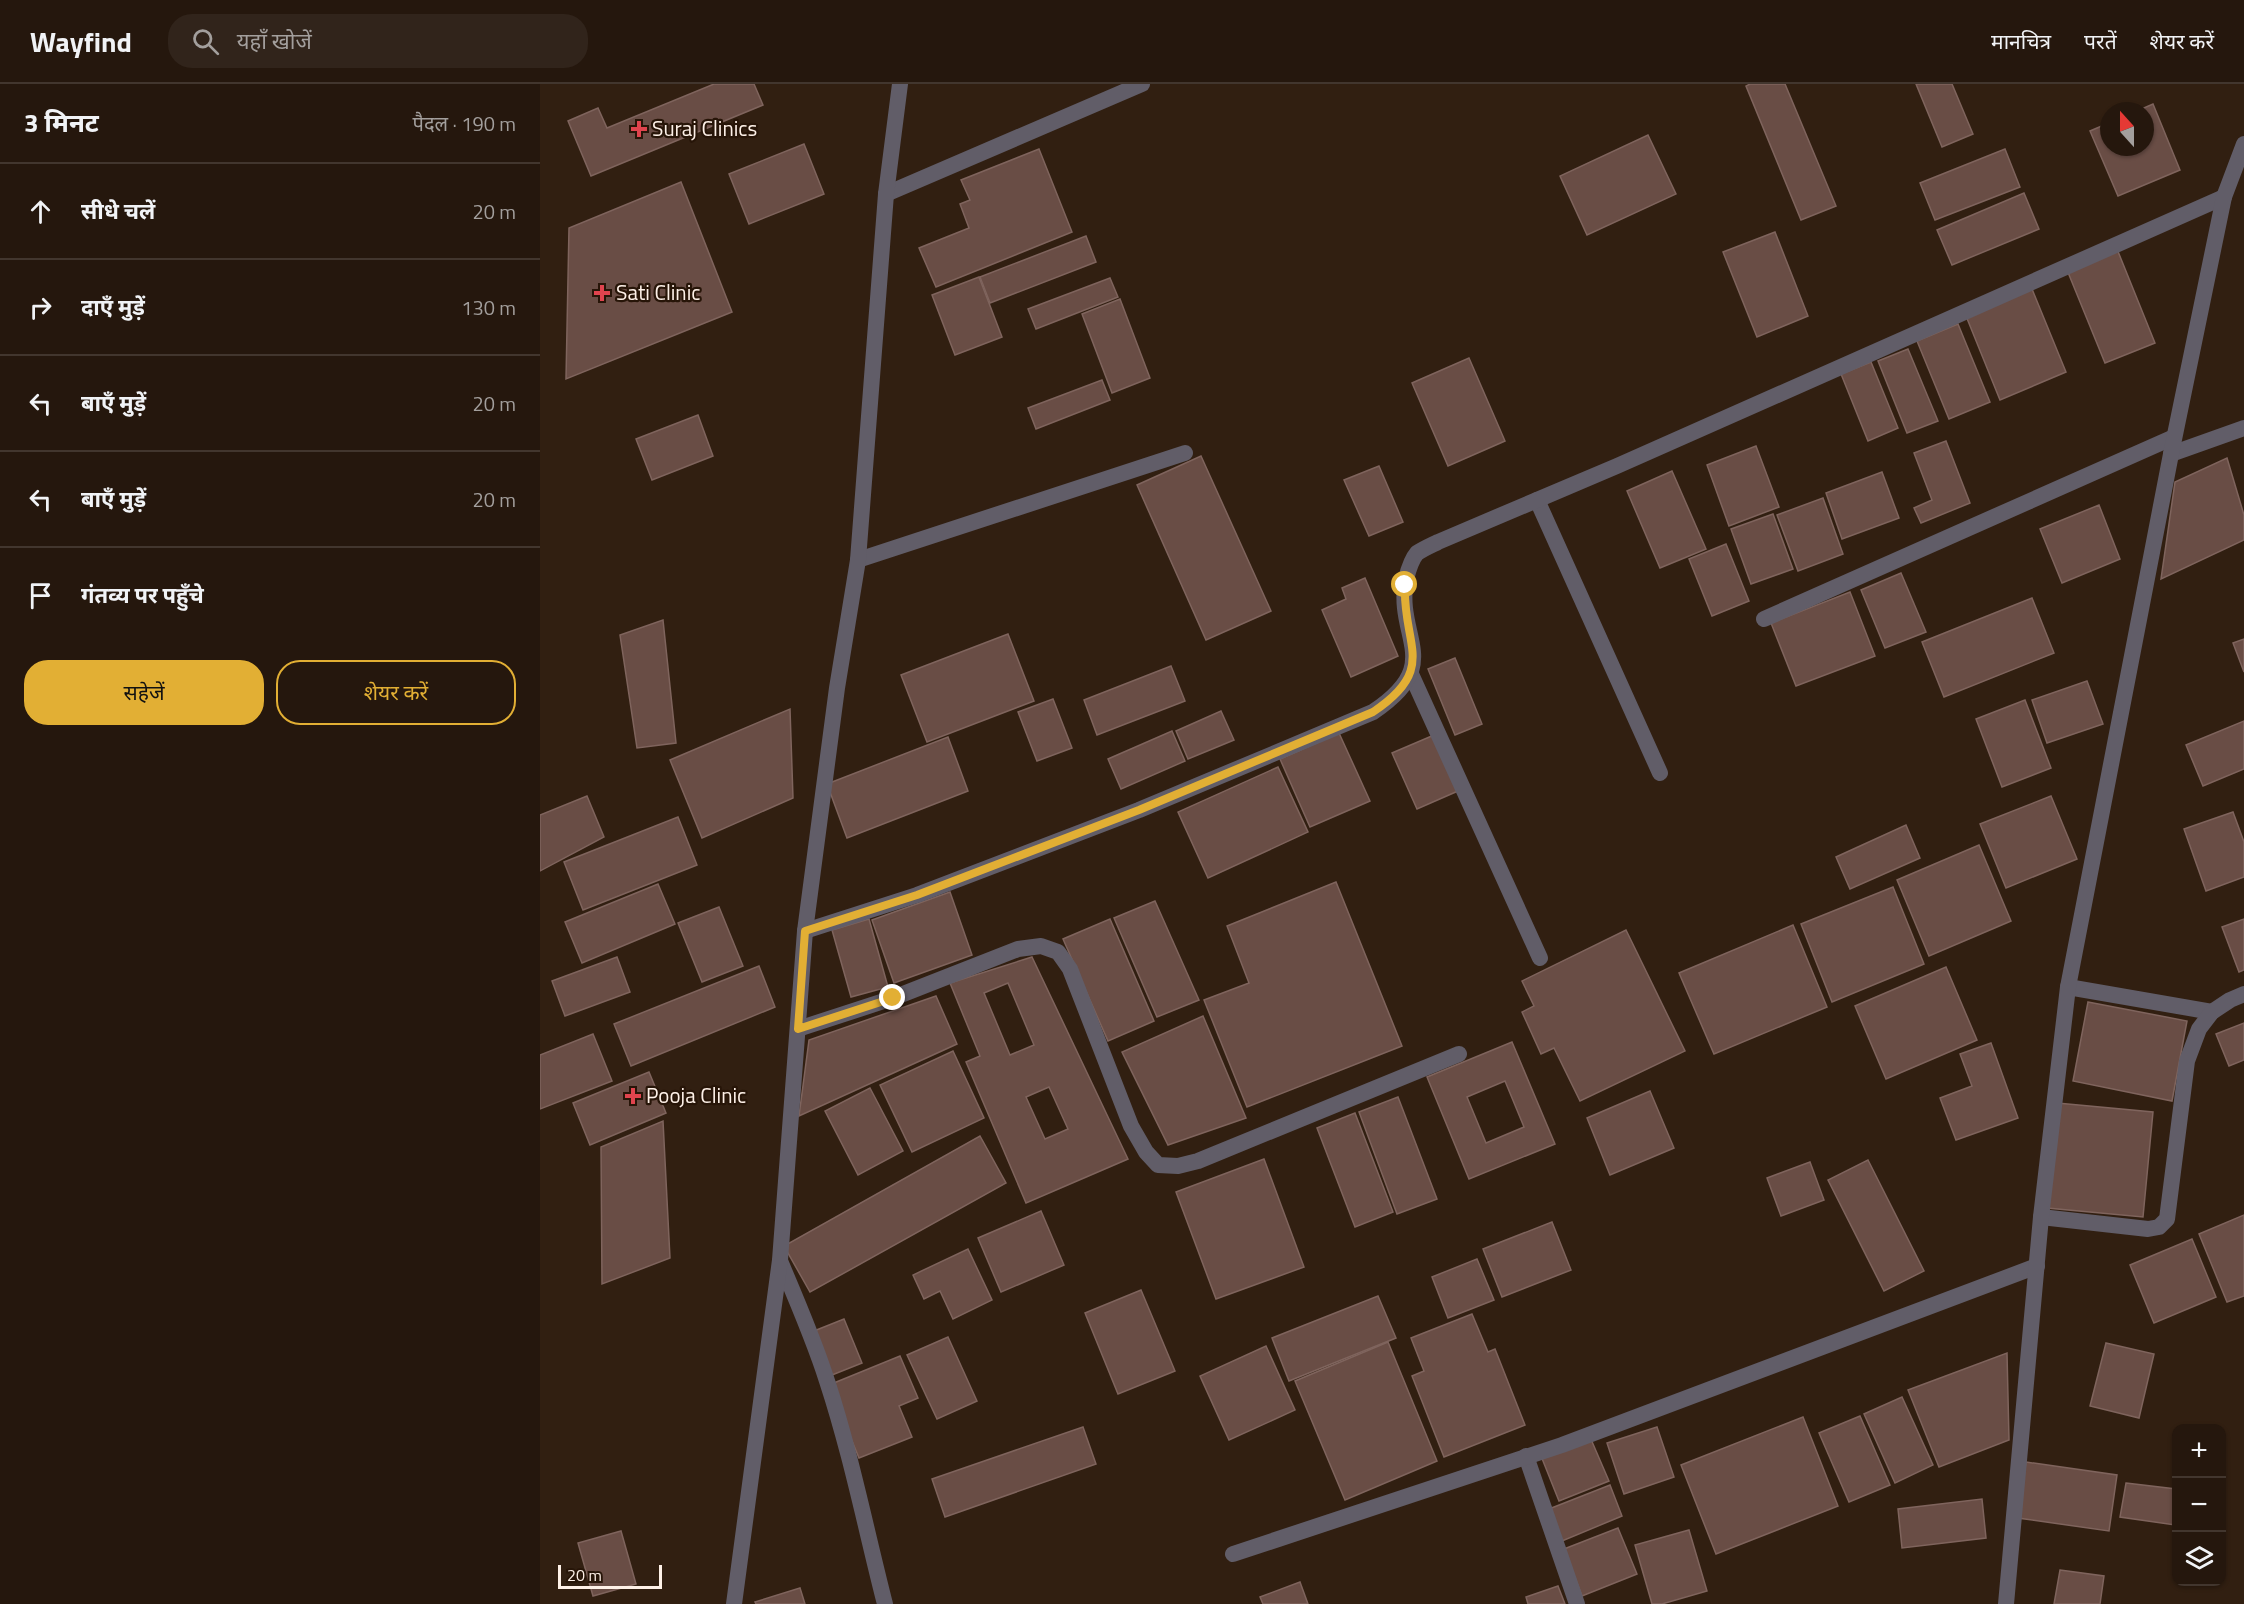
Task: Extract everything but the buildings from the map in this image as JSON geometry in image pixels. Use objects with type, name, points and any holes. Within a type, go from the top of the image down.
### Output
[{"type":"street","points":[[734,1604],[780,1260],[805,931],[837,688],[858,560],[886,194],[900,84]]},
{"type":"street","points":[[886,194],[1142,84]]},
{"type":"street","points":[[2006,1604],[2041,1216],[2068,987],[2170,454],[2224,197],[2244,144]]},
{"type":"street","points":[[805,931],[940,887],[1139,810],[1373,712],[1393,699],[1411,674],[1414,658],[1413,646],[1404,603],[1408,569],[1417,554],[1438,542],[2224,197]]},
{"type":"street","points":[[2170,454],[2244,428]]},
{"type":"street","points":[[1764,619],[2174,437]]},
{"type":"street","points":[[858,560],[1185,453]]},
{"type":"street","points":[[1537,500],[1660,773]]},
{"type":"street","points":[[1411,674],[1540,958]]},
{"type":"street","points":[[798,1029],[893,998],[1018,949],[1041,946],[1058,952],[1070,969],[1131,1126],[1146,1152],[1158,1165],[1178,1167],[1198,1161],[1459,1054]]},
{"type":"street","points":[[2068,987],[2212,1012]]},
{"type":"street","points":[[2041,1216],[2148,1229],[2159,1227],[2167,1219],[2187,1061],[2199,1029],[2212,1012],[2244,994]]},
{"type":"street","points":[[780,1260],[828,1383],[885,1604]]},
{"type":"street","points":[[1233,1554],[1526,1456],[1720,1386],[2037,1266]]},
{"type":"street","points":[[1526,1456],[1577,1604]]},
{"type":"place","name":"Suraj Clinics","points":[[639,129]]},
{"type":"place","name":"Sati Clinic","points":[[602,293]]},
{"type":"place","name":"Pooja Clinic","points":[[633,1096]]},
{"type":"route","points":[[893,998],[798,1029],[805,931],[917,895],[1139,810],[1373,712],[1393,699],[1411,674],[1414,658],[1404,603],[1405,585]]}]
